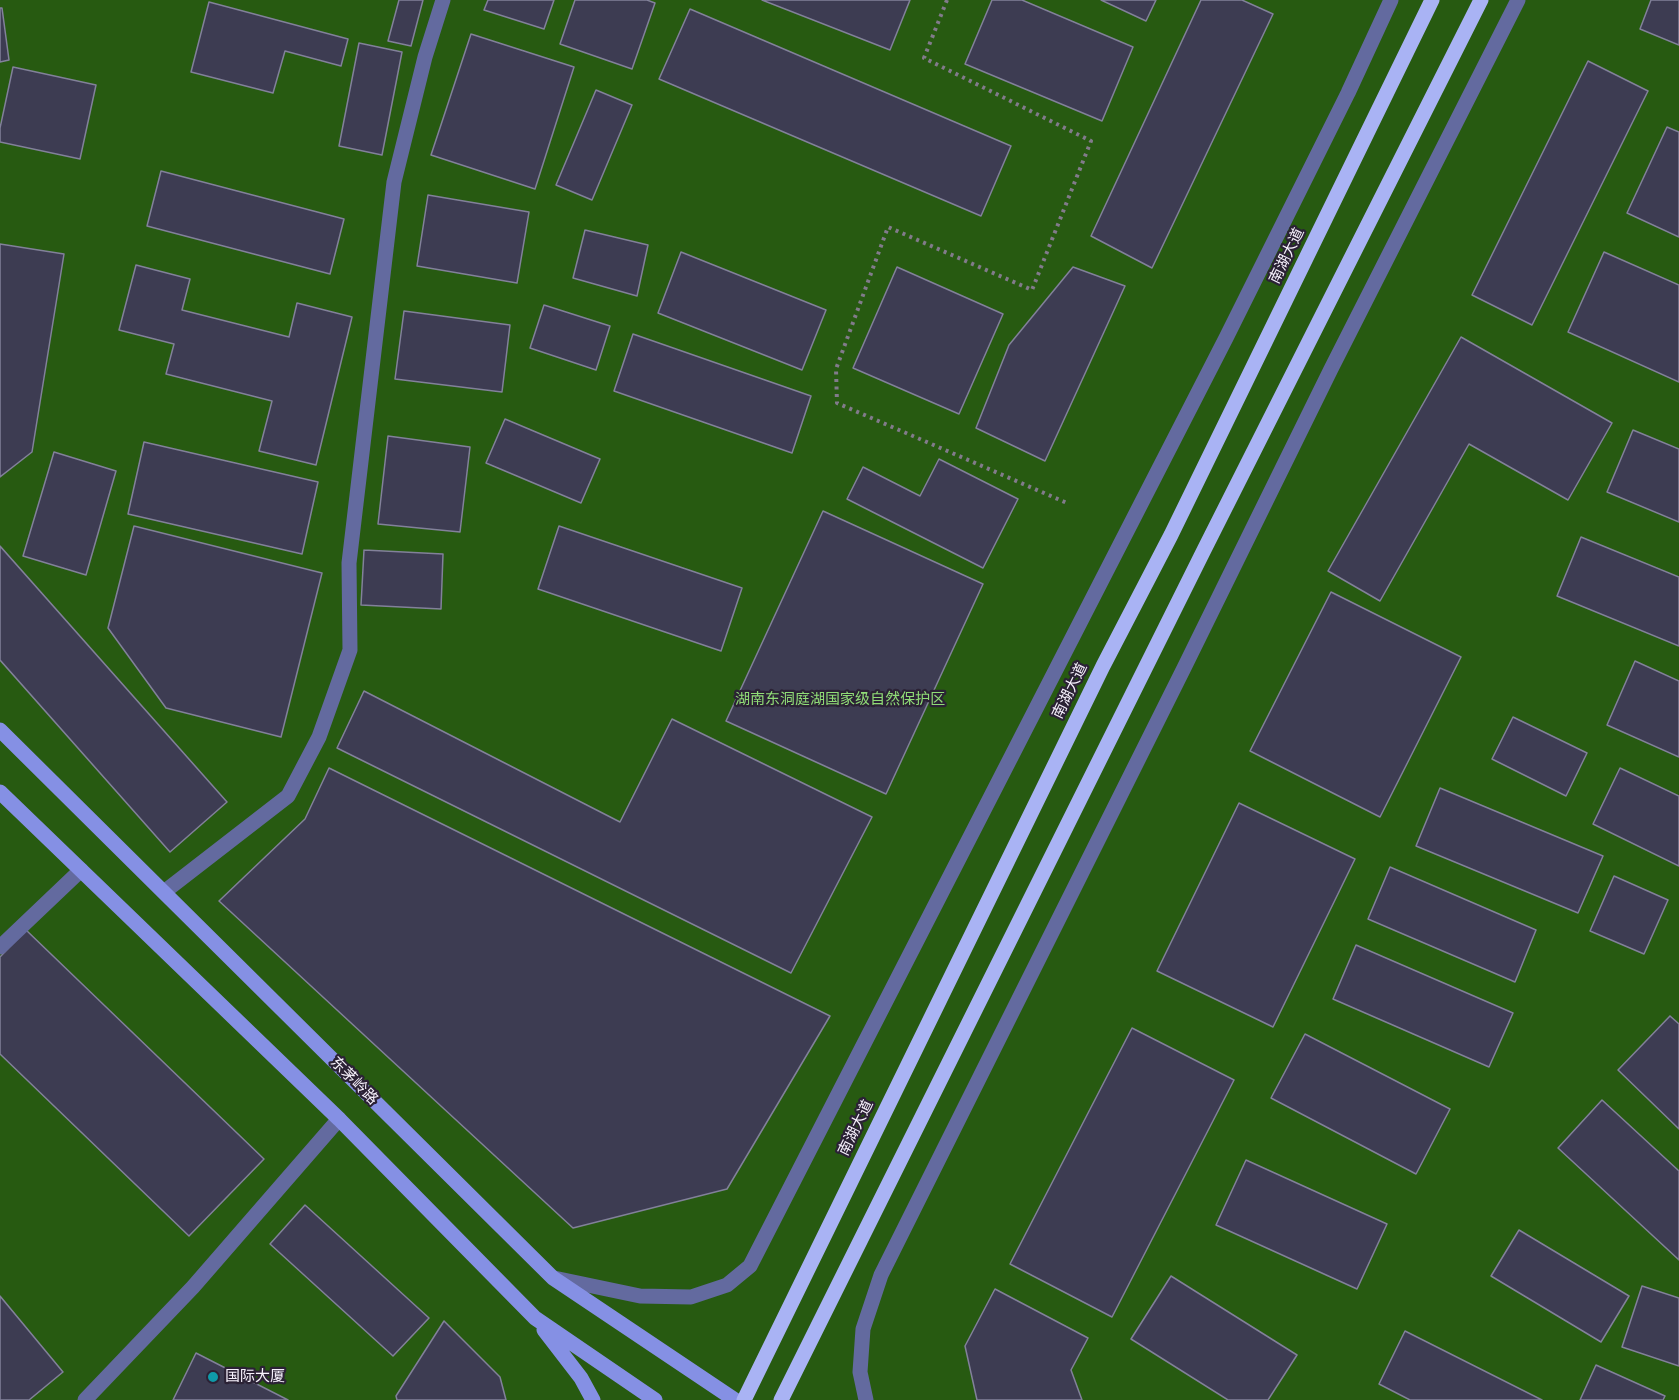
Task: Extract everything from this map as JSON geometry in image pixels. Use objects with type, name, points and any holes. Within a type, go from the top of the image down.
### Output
[{"type":"main road","name":"南湖大道","points":[[744,1400],[1432,0]]},
{"type":"main road","points":[[781,1400],[1481,0]]},
{"type":"main road","name":"东茅岭路","points":[[0,730],[553,1278],[735,1400]]},
{"type":"main road","points":[[0,792],[339,1119],[535,1318],[581,1378],[594,1400]]},
{"type":"main road","points":[[535,1318],[655,1400]]},
{"type":"street","points":[[164,892],[288,796],[319,737],[350,650],[349,563],[394,183],[425,57],[443,0]]},
{"type":"street","points":[[553,1278],[639,1296],[691,1297],[727,1285],[750,1266],[1226,339],[1348,93],[1391,0]]},
{"type":"street","points":[[866,1400],[860,1372],[863,1329],[881,1275],[1331,369],[1518,0]]},
{"type":"street","points":[[0,947],[81,870]]},
{"type":"street","points":[[85,1400],[193,1287],[339,1119]]},
{"type":"path","points":[[947,0],[924,58],[1091,141],[1032,290],[888,226],[836,369],[837,403],[1067,503]]},
{"type":"green space","name":"湖南东洞庭湖国家级自然保护区","points":[[0,0],[1679,0],[1679,1400],[0,1400]]},
{"type":"building","points":[[399,0],[423,0],[411,46],[388,41]]},
{"type":"building","points":[[488,0],[554,0],[544,29],[484,10]]},
{"type":"building","points":[[575,0],[647,0],[655,3],[632,69],[560,44]]},
{"type":"building","points":[[762,0],[910,0],[890,50]]},
{"type":"building","points":[[992,0],[1022,0],[1133,47],[1102,121],[965,64]]},
{"type":"building","points":[[1101,0],[1156,0],[1146,21]]},
{"type":"building","points":[[1201,0],[1242,0],[1273,14],[1152,268],[1091,236]]},
{"type":"building","points":[[1651,0],[1679,0],[1679,45],[1640,29]]},
{"type":"building","points":[[209,2],[348,39],[341,66],[285,51],[273,93],[191,72]]},
{"type":"building","points":[[0,8],[2,8],[9,60],[0,62]]},
{"type":"building","points":[[690,9],[1011,146],[981,216],[659,79]]},
{"type":"building","points":[[471,34],[574,67],[535,189],[431,155]]},
{"type":"building","points":[[359,43],[402,52],[382,155],[339,146]]},
{"type":"building","points":[[1588,61],[1648,91],[1532,325],[1472,295]]},
{"type":"building","points":[[13,67],[96,85],[80,159],[0,142],[0,128]]},
{"type":"building","points":[[596,90],[632,105],[592,200],[556,185]]},
{"type":"building","points":[[1667,127],[1679,132],[1679,237],[1627,213]]},
{"type":"building","points":[[161,171],[344,219],[330,274],[147,226]]},
{"type":"building","points":[[428,195],[529,212],[517,283],[417,266]]},
{"type":"building","points":[[585,230],[648,245],[637,296],[573,278]]},
{"type":"building","points":[[0,244],[64,254],[32,452],[0,477]]},
{"type":"building","points":[[681,252],[826,310],[802,370],[658,313]]},
{"type":"building","points":[[1604,252],[1679,285],[1679,382],[1568,332]]},
{"type":"building","points":[[136,265],[190,279],[182,310],[289,337],[297,303],[352,317],[316,465],[259,451],[272,401],[166,374],[174,344],[119,330]]},
{"type":"building","points":[[897,267],[1003,314],[959,414],[853,368]]},
{"type":"building","points":[[1073,267],[1125,286],[1045,461],[976,428],[1009,345]]},
{"type":"building","points":[[544,305],[610,326],[596,370],[530,348]]},
{"type":"building","points":[[404,311],[510,325],[502,392],[395,379]]},
{"type":"building","points":[[633,334],[811,396],[792,453],[614,391]]},
{"type":"building","points":[[1461,337],[1612,423],[1568,500],[1469,444],[1380,601],[1328,571]]},
{"type":"building","points":[[505,419],[600,459],[581,503],[486,463]]},
{"type":"building","points":[[1633,430],[1679,449],[1679,522],[1607,492]]},
{"type":"building","points":[[388,436],[470,447],[460,532],[378,524]]},
{"type":"building","points":[[144,442],[318,482],[302,554],[128,514]]},
{"type":"building","points":[[54,452],[116,471],[86,575],[23,556]]},
{"type":"building","points":[[939,459],[1018,499],[983,568],[847,499],[863,467],[920,496]]},
{"type":"building","points":[[823,511],[983,584],[886,794],[726,721]]},
{"type":"building","points":[[134,526],[322,573],[281,737],[166,708],[108,628]]},
{"type":"building","points":[[559,526],[742,588],[721,651],[538,589]]},
{"type":"building","points":[[1581,537],[1679,577],[1679,646],[1557,596]]},
{"type":"building","points":[[0,546],[227,802],[170,852],[0,660]]},
{"type":"building","points":[[364,550],[443,554],[441,609],[361,605]]},
{"type":"building","points":[[1331,592],[1461,657],[1380,817],[1250,751]]},
{"type":"building","points":[[1635,661],[1679,681],[1679,757],[1607,725]]},
{"type":"building","points":[[364,691],[620,822],[672,719],[872,817],[791,973],[337,748]]},
{"type":"building","points":[[1513,717],[1587,753],[1566,796],[1492,759]]},
{"type":"building","points":[[329,768],[830,1016],[727,1189],[573,1228],[219,901],[305,819]]},
{"type":"building","points":[[1620,768],[1679,796],[1679,866],[1593,824]]},
{"type":"building","points":[[1440,788],[1603,856],[1578,913],[1416,846]]},
{"type":"building","points":[[1239,803],[1355,859],[1273,1027],[1157,971]]},
{"type":"building","points":[[1390,867],[1536,930],[1515,982],[1368,919]]},
{"type":"building","points":[[1614,876],[1668,900],[1644,954],[1590,931]]},
{"type":"building","points":[[26,930],[264,1159],[189,1236],[0,1054],[0,957]]},
{"type":"building","points":[[1356,945],[1513,1013],[1489,1067],[1333,999]]},
{"type":"building","points":[[1670,1016],[1679,1024],[1679,1129],[1618,1070]]},
{"type":"building","points":[[1132,1028],[1234,1080],[1112,1317],[1010,1264]]},
{"type":"building","points":[[1305,1034],[1450,1109],[1416,1174],[1271,1098]]},
{"type":"building","points":[[1602,1100],[1679,1171],[1679,1260],[1558,1148]]},
{"type":"building","points":[[1246,1160],[1387,1224],[1357,1289],[1216,1225]]},
{"type":"building","points":[[305,1205],[429,1318],[393,1356],[270,1244]]},
{"type":"building","points":[[1519,1230],[1629,1296],[1601,1342],[1491,1276]]},
{"type":"building","points":[[1171,1276],[1297,1355],[1268,1400],[1228,1400],[1131,1339]]},
{"type":"building","points":[[1642,1286],[1679,1298],[1679,1366],[1622,1347]]},
{"type":"building","points":[[995,1289],[1088,1338],[1071,1370],[1082,1400],[977,1400],[965,1346]]},
{"type":"building","points":[[0,1296],[63,1372],[29,1400],[0,1400]]},
{"type":"building","points":[[444,1321],[500,1377],[506,1400],[397,1400],[396,1396]]},
{"type":"building","points":[[1405,1331],[1542,1400],[1410,1400],[1379,1384]]},
{"type":"building","name":"国际大厦","points":[[196,1353],[288,1400],[173,1400]]},
{"type":"building","points":[[1596,1365],[1665,1396],[1663,1400],[1580,1400]]},
{"type":"place","name":"国际大厦","points":[[213,1377]]}]
